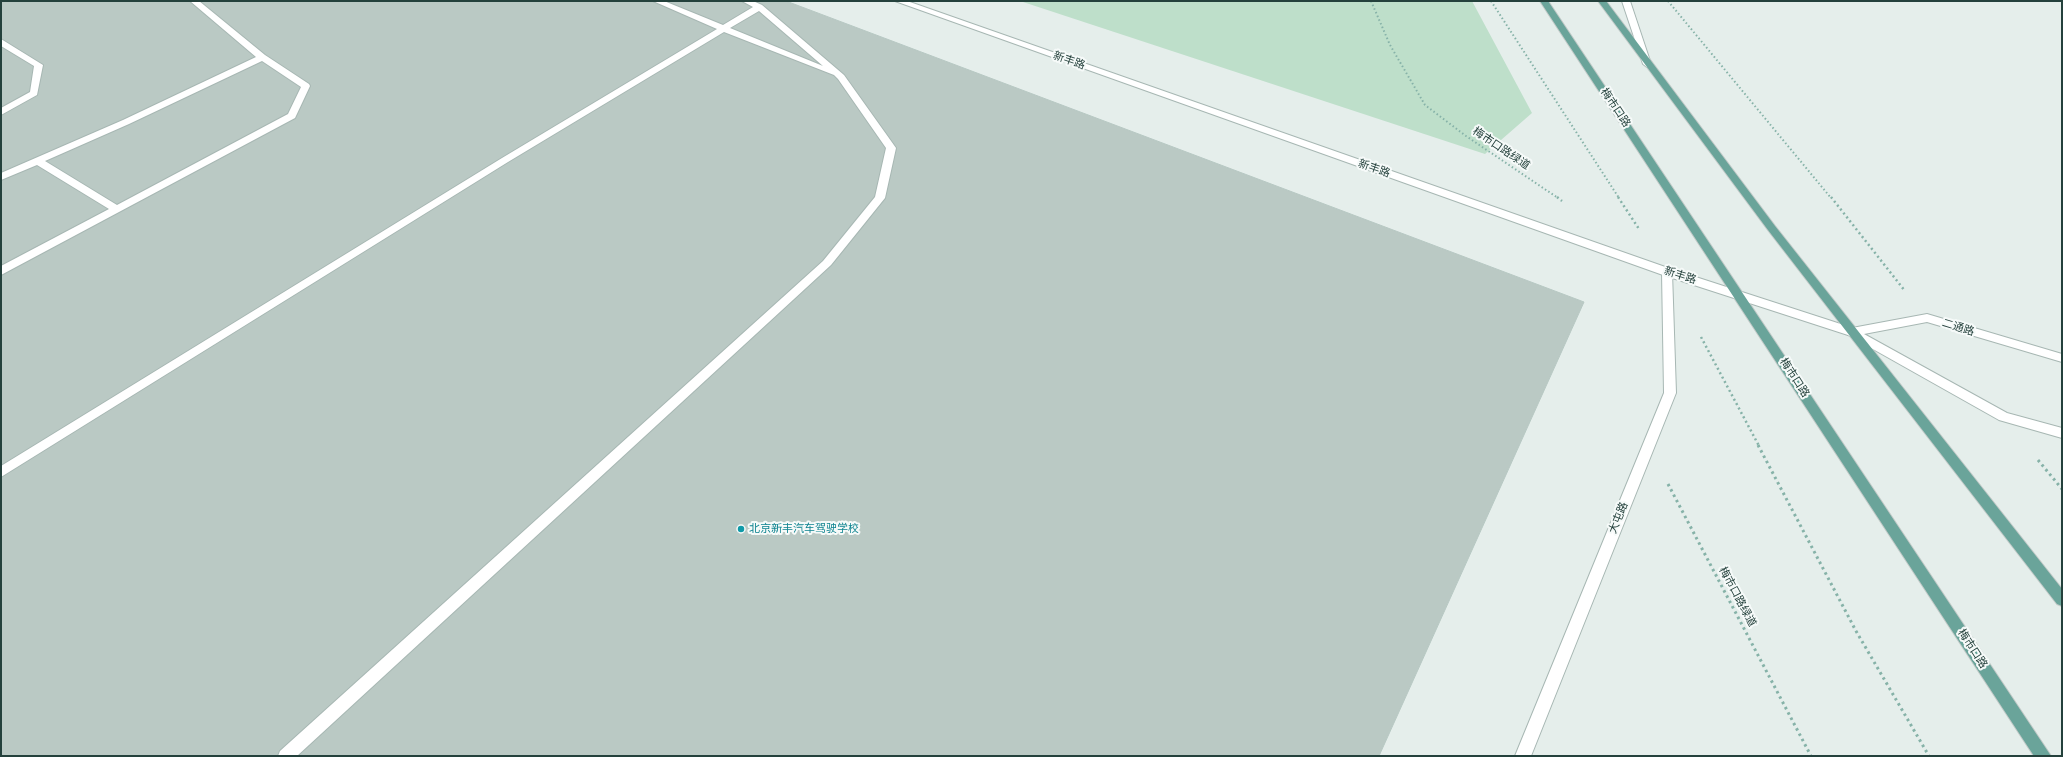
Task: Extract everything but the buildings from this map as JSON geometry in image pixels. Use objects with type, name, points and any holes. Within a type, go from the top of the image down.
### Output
[{"type":"main road","name":"梅市口路","points":[[1544,1],[2043,756]]},
{"type":"main road","points":[[1602,1],[1647,64],[1852,332],[2062,600]]},
{"type":"street","points":[[1,271],[292,116],[306,86],[262,57],[194,1]]},
{"type":"street","points":[[657,1],[841,77]]},
{"type":"street","points":[[286,756],[827,263],[880,198],[891,148],[841,77],[759,7],[746,1]]},
{"type":"street","name":"新丰路","points":[[899,1],[1667,272],[1852,332],[2003,416],[2062,433]]},
{"type":"street","points":[[1626,1],[1647,64]]},
{"type":"street","points":[[1,472],[498,164],[759,7]]},
{"type":"street","points":[[1,42],[39,65],[34,93],[1,112]]},
{"type":"street","points":[[1,177],[126,122],[262,57]]},
{"type":"street","points":[[38,161],[116,209]]},
{"type":"street","name":"大屯路","points":[[1523,756],[1670,393],[1667,272]]},
{"type":"street","name":"二通路","points":[[1852,332],[1927,318],[2062,358]]},
{"type":"path","name":"梅市口路绿道","points":[[1371,1],[1390,45],[1425,105],[1466,136],[1563,202]]},
{"type":"path","points":[[1491,1],[1667,272]]},
{"type":"path","points":[[1668,1],[1862,234],[1927,318]]},
{"type":"path","points":[[1700,335],[1856,631],[1928,756]]},
{"type":"path","name":"梅市口路绿道","points":[[1648,447],[1811,756]]},
{"type":"path","points":[[2038,459],[2062,489]]},
{"type":"green space","points":[[1020,1],[1472,1],[1532,113],[1485,154]]},
{"type":"place","name":"北京新丰汽车驾驶学校","points":[[741,529]]}]
